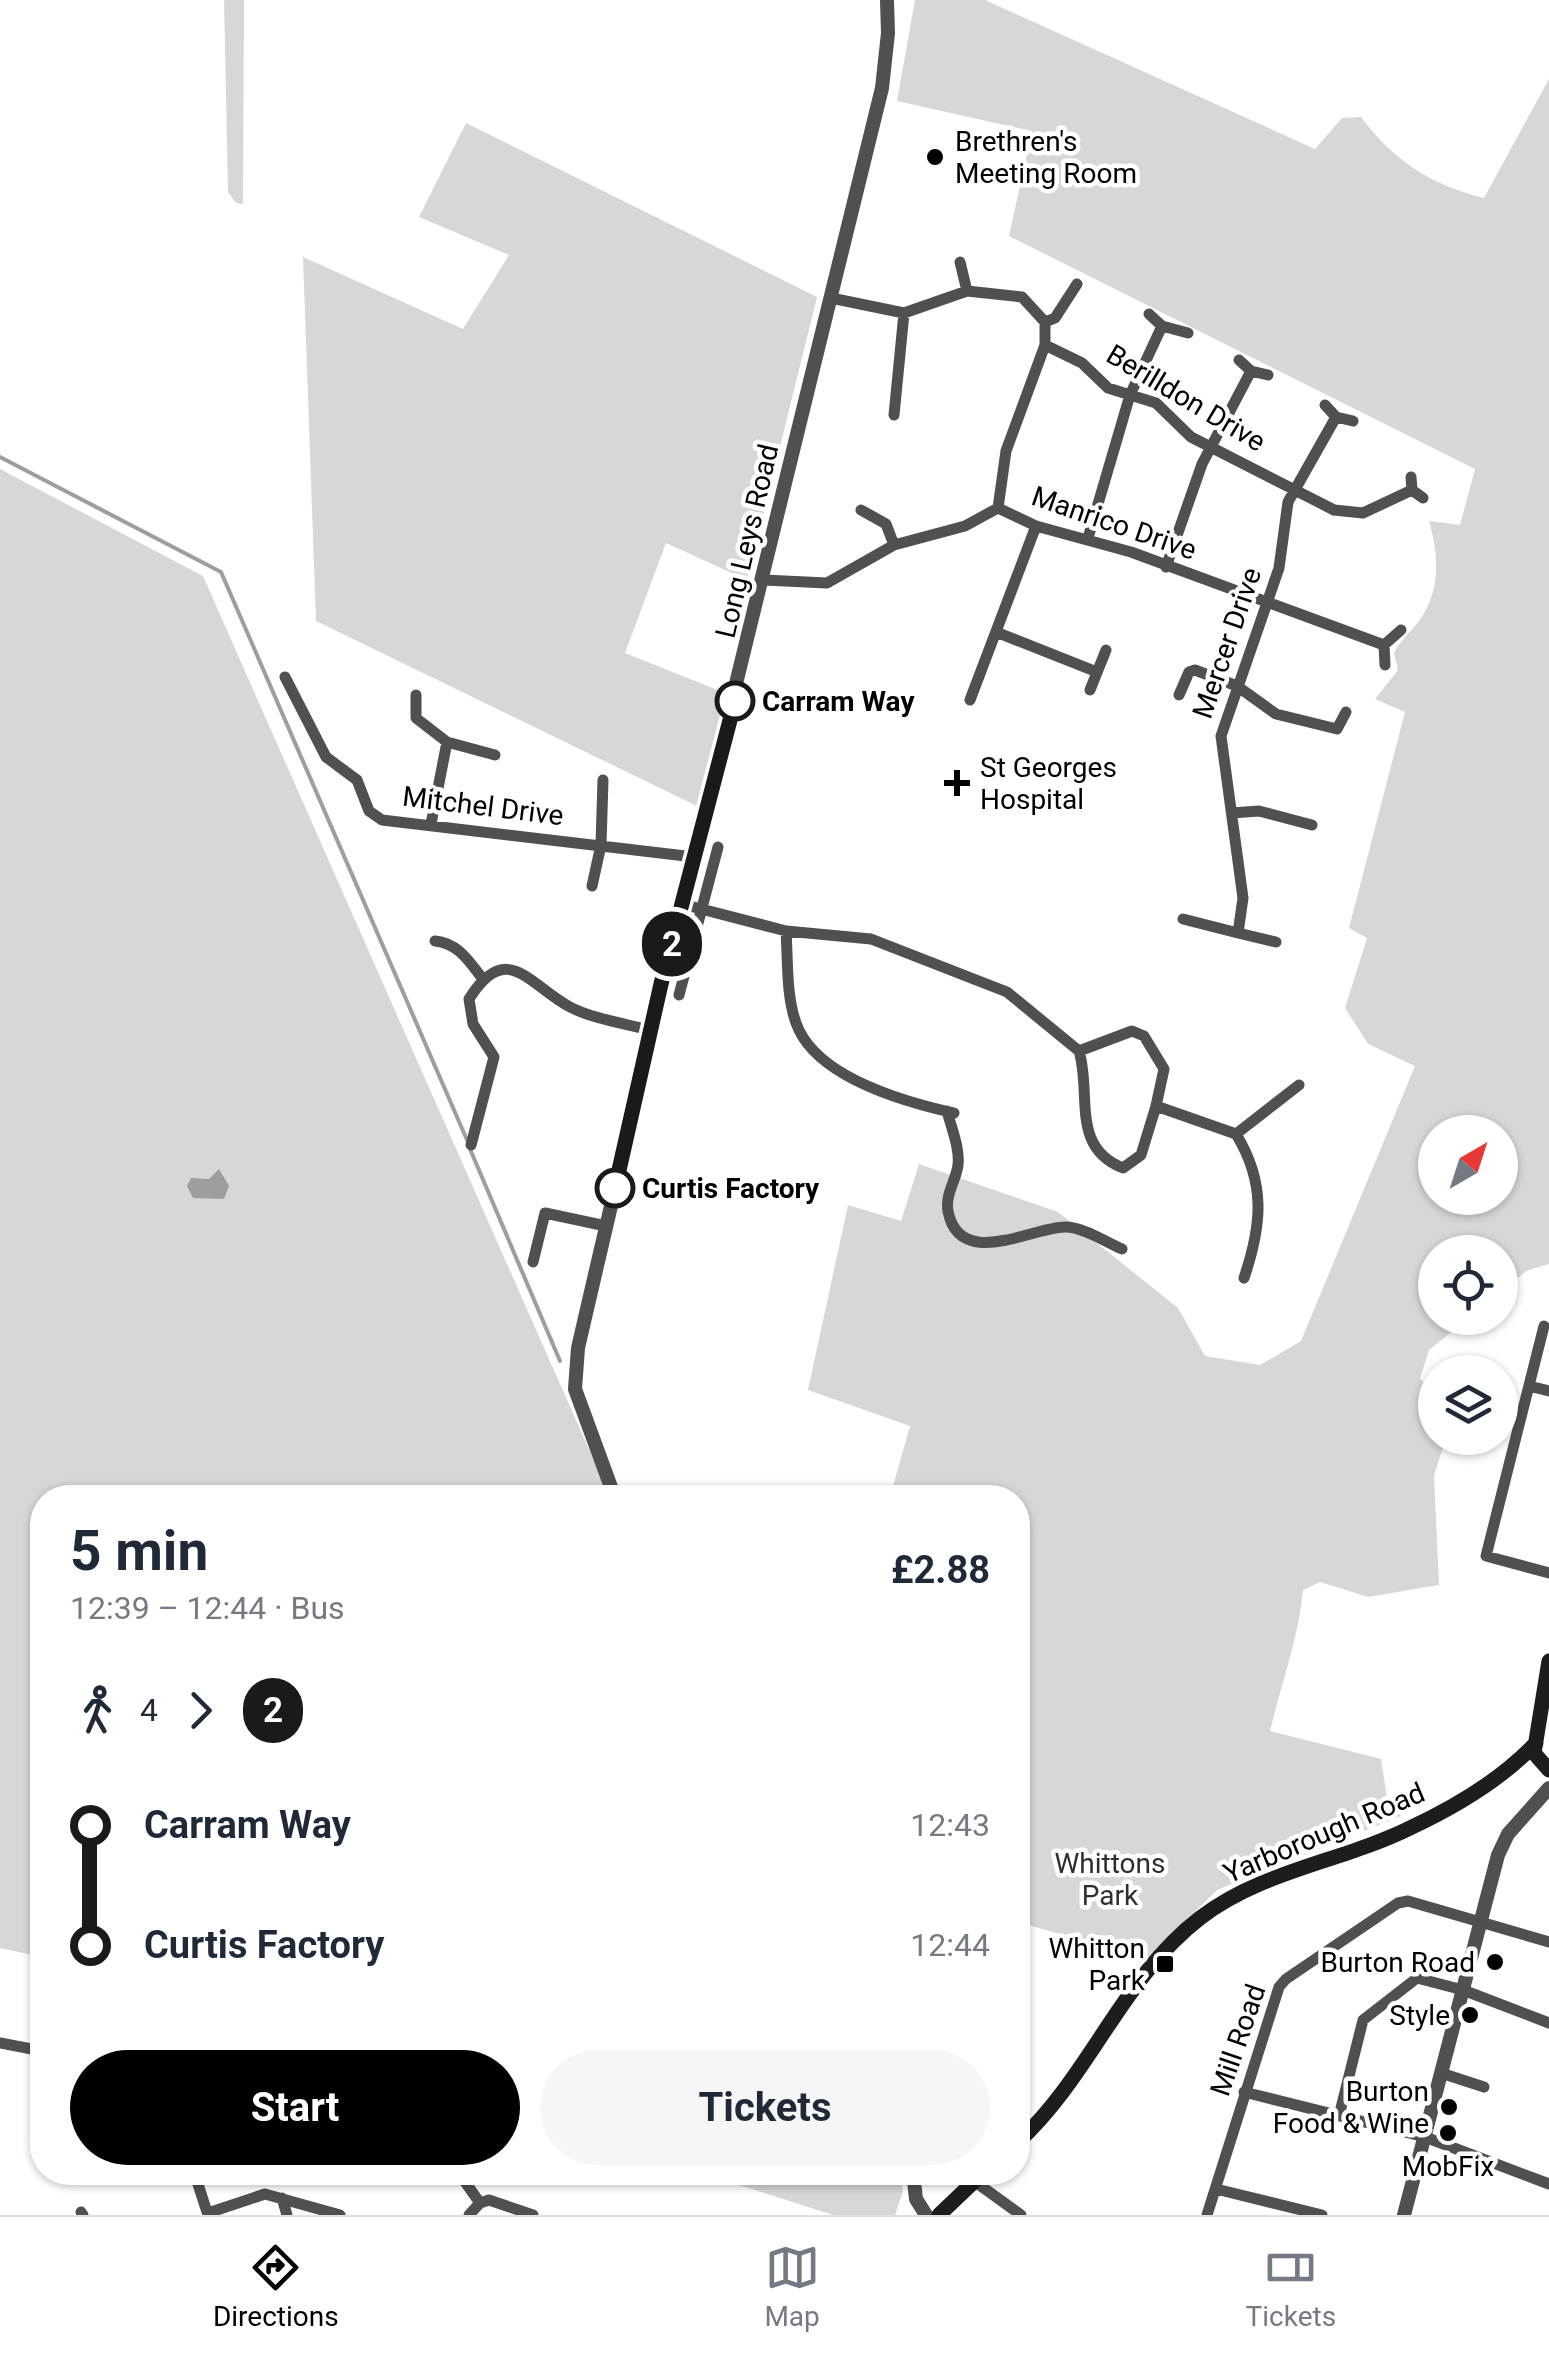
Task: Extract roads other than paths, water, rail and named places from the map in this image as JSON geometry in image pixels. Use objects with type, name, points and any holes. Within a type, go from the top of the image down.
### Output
[{"type":"main road","points":[[1545,1768],[1534,1753],[1547,1711],[1549,1661]]},
{"type":"main road","points":[[1512,1769],[1541,1739]]},
{"type":"main road","points":[[1512,1769],[1545,1768]]},
{"type":"main road","name":"Yarborough Road","points":[[1030,2129],[1080,2073],[1147,1969],[1202,1917],[1279,1874],[1409,1829],[1512,1769]]},
{"type":"main road","points":[[939,2215],[971,2185]]},
{"type":"street","name":"Long Leys Road","points":[[610,1485],[581,1409],[575,1378],[606,1226],[682,904],[882,88],[887,0]]},
{"type":"street","points":[[960,262],[967,291]]},
{"type":"street","points":[[1045,322],[1055,318],[1077,284]]},
{"type":"street","points":[[764,580],[827,583],[894,545],[965,526],[998,508],[1006,452],[1044,345],[1045,322],[1022,298],[967,291],[904,313],[831,298]]},
{"type":"street","points":[[894,415],[904,313]]},
{"type":"street","points":[[1149,314],[1162,326],[1188,333]]},
{"type":"street","points":[[1088,538],[1130,395],[1162,326]]},
{"type":"street","name":"Berilldon Drive","points":[[1044,345],[1082,363],[1108,388],[1156,403],[1178,426],[1211,446],[1350,515],[1375,510],[1415,488]]},
{"type":"street","points":[[1239,360],[1251,371],[1268,375]]},
{"type":"street","points":[[1166,566],[1211,446],[1251,371]]},
{"type":"street","points":[[1325,405],[1336,417],[1353,421]]},
{"type":"street","name":"Mercer Drive","points":[[1238,933],[1243,898],[1221,736],[1279,568],[1288,502],[1336,417]]},
{"type":"street","name":"Manrico Drive","points":[[998,508],[1036,526],[1088,538],[1384,645]]},
{"type":"street","points":[[861,510],[886,524],[894,545]]},
{"type":"street","points":[[970,700],[1036,526]]},
{"type":"street","points":[[1385,665],[1384,645],[1401,630]]},
{"type":"street","points":[[996,632],[1097,672]]},
{"type":"street","points":[[1090,690],[1106,650]]},
{"type":"street","points":[[1179,695],[1195,670],[1237,686],[1276,714],[1338,729],[1346,712]]},
{"type":"street","name":"Mitchel Drive","points":[[285,677],[326,756],[357,780],[369,811],[382,820],[694,857]]},
{"type":"street","points":[[416,695],[416,718],[447,742],[495,755]]},
{"type":"street","points":[[431,824],[447,742]]},
{"type":"street","points":[[592,886],[601,845],[603,780]]},
{"type":"street","points":[[1232,813],[1259,811],[1312,825]]},
{"type":"street","points":[[679,995],[718,847]]},
{"type":"street","points":[[682,904],[786,930],[870,938],[1007,992],[1078,1051],[1086,1076],[1088,1138],[1108,1162],[1123,1168],[1141,1155],[1164,1069],[1144,1036],[1132,1031],[1078,1051]]},
{"type":"street","points":[[1182,919],[1276,942]]},
{"type":"street","points":[[786,930],[797,1027],[821,1054],[861,1084],[911,1104],[951,1112],[958,1163],[947,1203],[949,1216],[960,1232],[981,1243],[1009,1243],[1068,1226],[1122,1248]]},
{"type":"street","points":[[434,941],[457,948],[482,978]]},
{"type":"street","points":[[471,1145],[494,1058],[473,1024],[469,999],[482,978],[501,970],[526,972],[570,1007],[652,1031]]},
{"type":"street","points":[[1236,1134],[1299,1085]]},
{"type":"street","points":[[1156,1106],[1236,1134],[1250,1157],[1260,1194],[1256,1240],[1244,1278]]},
{"type":"street","points":[[532,1262],[545,1213],[606,1226]]},
{"type":"street","points":[[1544,1326],[1486,1556],[1549,1573]]},
{"type":"street","points":[[1529,1386],[1549,1391]]},
{"type":"street","points":[[1404,2215],[1504,1841],[1545,1793],[1545,1768]]},
{"type":"street","name":"Mill Road","points":[[1207,2215],[1244,2092],[1279,1988],[1286,1980],[1398,1903],[1419,1902],[1549,1942]]},
{"type":"street","points":[[1339,2116],[1363,2020],[1417,1978],[1463,1990],[1549,2023]]},
{"type":"street","points":[[0,2043],[30,2049]]},
{"type":"street","points":[[1442,2073],[1484,2087]]},
{"type":"street","points":[[1244,2092],[1425,2137],[1549,2184]]},
{"type":"street","points":[[198,2185],[208,2214],[260,2194],[340,2215]]},
{"type":"street","points":[[467,2185],[480,2203]]},
{"type":"street","points":[[914,2185],[916,2198],[926,2215]]},
{"type":"street","points":[[988,2185],[1022,2215]]},
{"type":"street","points":[[1216,2189],[1322,2215]]},
{"type":"street","points":[[282,2198],[287,2215]]},
{"type":"street","points":[[469,2215],[489,2200],[533,2215]]},
{"type":"waterway","points":[[0,457],[221,572],[467,1140]]},
{"type":"waterway","points":[[470,1149],[560,1361]]},
{"type":"place","name":"Brethren's Meeting Room","points":[[935,157]]},
{"type":"place","name":"Carram Way","points":[[735,701]]},
{"type":"place","name":"St Georges Hospital","points":[[957,783]]},
{"type":"place","name":"Curtis Factory","points":[[615,1188]]},
{"type":"place","name":"Burton Road","points":[[1495,1962]]},
{"type":"place","name":"Whitton Park","points":[[1165,1964]]},
{"type":"place","name":"Style","points":[[1470,2015]]},
{"type":"place","name":"Burton Food & Wine","points":[[1449,2107]]},
{"type":"place","name":"MobFix","points":[[1448,2133]]},
{"type":"park label","name":"Whittons Park","points":[[1110,1879]]}]
